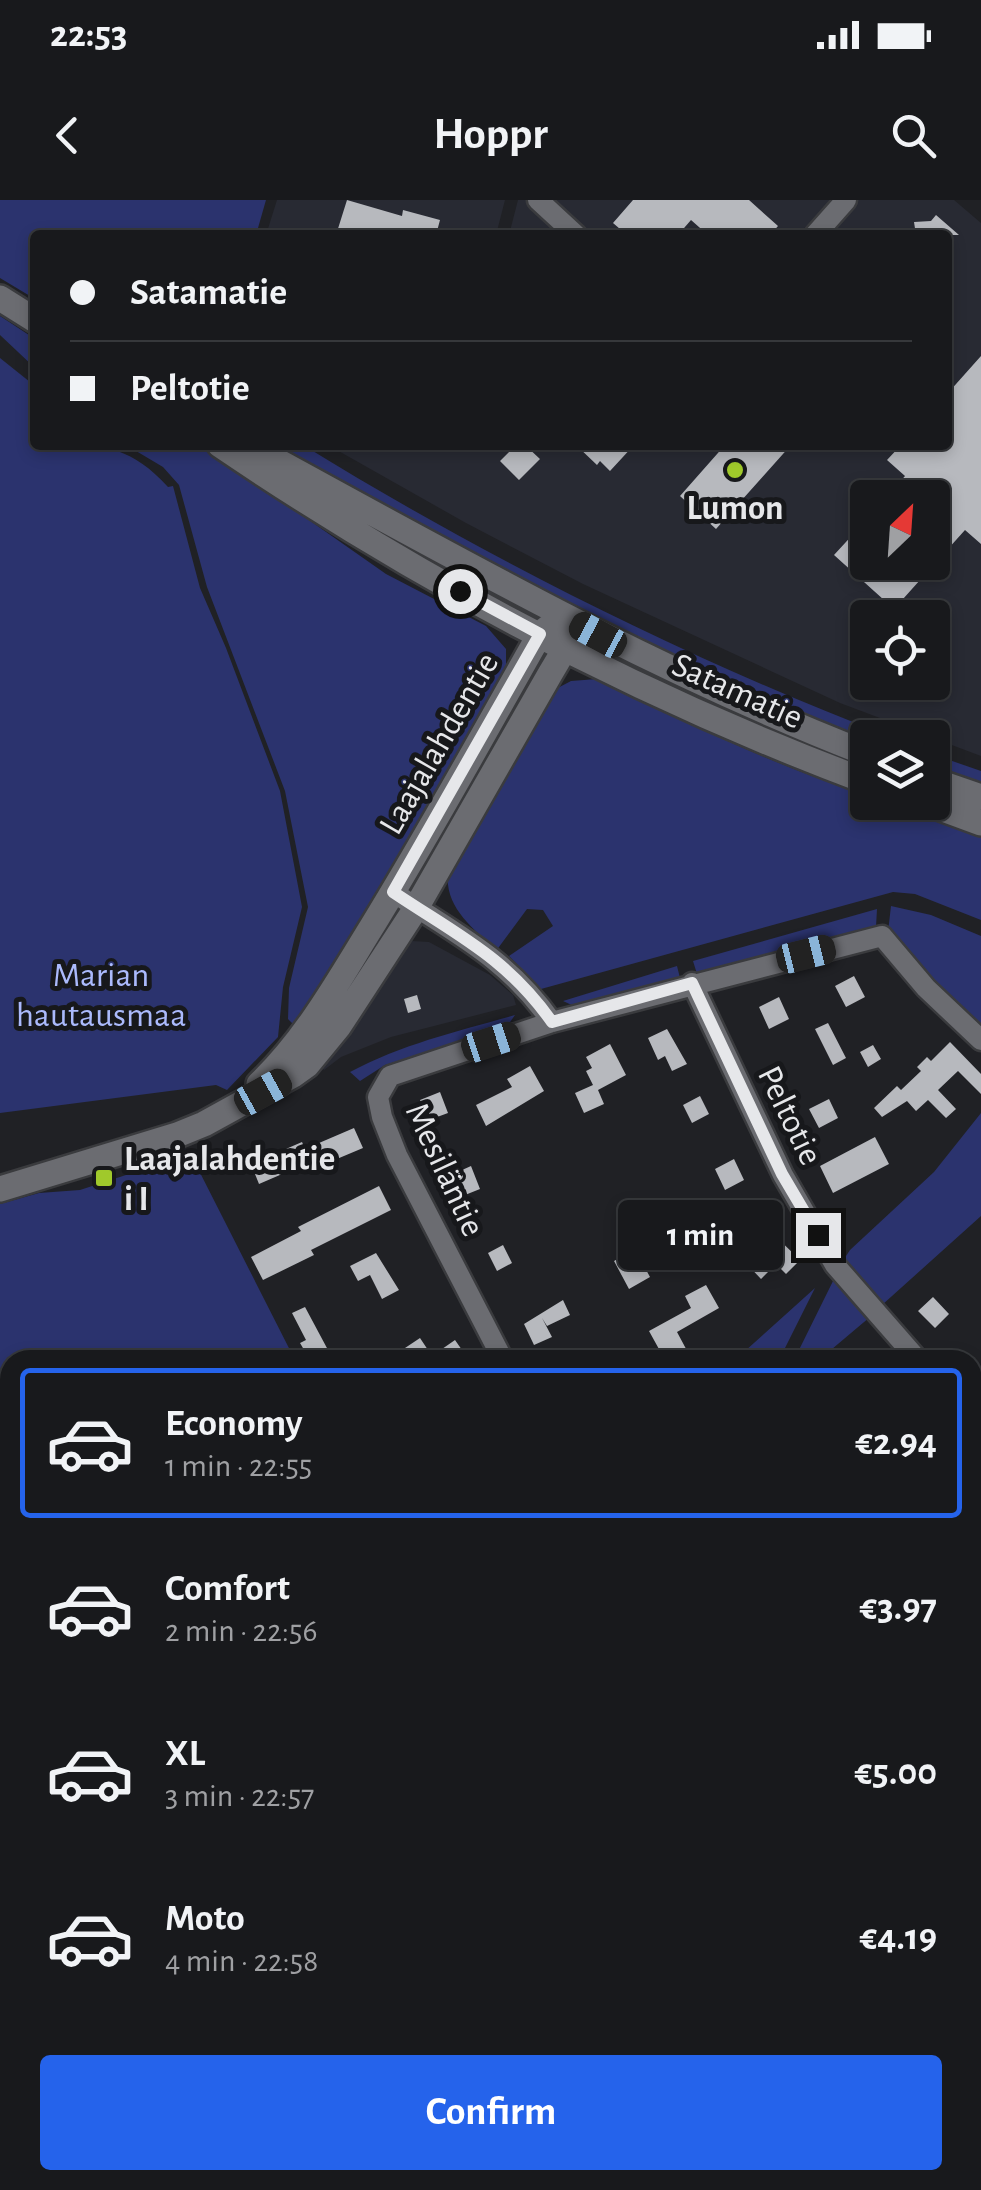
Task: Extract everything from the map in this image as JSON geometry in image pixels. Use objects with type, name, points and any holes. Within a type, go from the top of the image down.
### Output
[{"type":"main road","points":[[0,298],[30,317]]},
{"type":"main road","name":"Satamatie","points":[[227,450],[401,559],[540,634],[696,712],[850,775]]},
{"type":"main road","name":"Satamatie","points":[[257,450],[562,617],[702,684],[850,746]]},
{"type":"main road","points":[[562,617],[566,647]]},
{"type":"main road","name":"Laajalahdentie","points":[[233,1108],[292,1050],[320,1010],[393,892],[540,634],[562,617]]},
{"type":"main road","name":"Laajalahdentie","points":[[0,1188],[177,1135],[307,1065],[339,1026],[416,908],[566,647]]},
{"type":"main road","points":[[950,786],[981,797]]},
{"type":"main road","points":[[950,812],[981,823]]},
{"type":"street","points":[[538,200],[571,230]]},
{"type":"street","points":[[819,230],[846,200]]},
{"type":"street","points":[[393,892],[496,958],[552,1022]]},
{"type":"street","name":"Mesiläntie","points":[[498,1350],[397,1155],[382,1118],[378,1097],[390,1076],[552,1022],[882,936],[926,988],[981,1040]]},
{"type":"street","name":"Peltotie","points":[[692,983],[782,1174],[835,1265],[909,1350]]},
{"type":"shaded area","points":[[277,200],[505,200],[497,230],[268,230]]},
{"type":"shaded area","points":[[518,200],[529,200],[562,230],[510,230]]},
{"type":"shaded area","points":[[547,200],[837,200],[811,230],[580,230]]},
{"type":"shaded area","points":[[855,200],[954,200],[981,223],[981,756],[950,744],[950,720],[885,720],[840,703],[583,584],[337,450],[952,450],[952,230],[828,230]]},
{"type":"shaded area","points":[[412,941],[429,942],[490,975],[513,995],[516,1005],[391,1037],[341,1057],[324,1070],[319,1065],[401,947]]},
{"type":"green space","points":[[0,200],[266,200],[257,230],[30,230],[30,296],[0,278]]},
{"type":"green space","points":[[0,316],[30,336],[30,363],[0,335]]},
{"type":"green space","name":"Marian hautausmaa","points":[[0,358],[30,382],[30,450],[114,450],[137,461],[168,487],[173,486],[200,588],[280,791],[302,907],[283,987],[278,1037],[227,1090],[216,1085],[0,1113]]},
{"type":"green space","points":[[134,450],[209,450],[386,574],[486,626],[506,649],[506,667],[388,879],[298,1029],[288,1019],[289,988],[308,907],[285,791],[207,587],[179,485],[163,467]]},
{"type":"green space","points":[[283,450],[311,450],[444,528],[590,604],[850,721],[850,737],[576,614]]},
{"type":"green space","points":[[597,679],[731,742],[850,790],[850,820],[939,820],[981,834],[981,920],[915,894],[893,892],[541,989],[509,956],[553,926],[543,910],[527,909],[496,951],[455,906],[448,871],[552,691],[571,681]]},
{"type":"green space","points":[[950,760],[981,771],[981,786],[950,775]]},
{"type":"green space","points":[[891,906],[931,915],[981,936],[981,1032],[888,932]]},
{"type":"green space","points":[[877,909],[876,927],[697,974],[693,961]]},
{"type":"green space","points":[[677,966],[680,978],[576,1007],[563,1001]]},
{"type":"green space","points":[[515,1015],[506,1028],[385,1065],[360,1081],[350,1072],[410,1046]]},
{"type":"green space","points":[[981,1113],[981,1216],[882,1305],[842,1262],[934,1172]]},
{"type":"green space","points":[[188,1149],[290,1350],[0,1350],[0,1204],[39,1193],[80,1190],[129,1174],[154,1155]]},
{"type":"green space","points":[[835,1277],[870,1317],[831,1350],[799,1350]]},
{"type":"green space","points":[[815,1288],[784,1350],[746,1350]]},
{"type":"building","points":[[347,200],[402,216],[403,210],[440,220],[437,230],[338,230]]},
{"type":"building","points":[[633,200],[749,200],[778,226],[774,230],[702,230],[691,220],[682,230],[621,230],[613,223]]},
{"type":"building","points":[[936,215],[959,235],[952,235],[952,230],[915,230],[914,222],[931,221]]},
{"type":"building","points":[[981,356],[981,544],[965,530],[950,547],[950,480],[902,480],[905,476],[887,460],[896,450],[952,450],[952,389]]},
{"type":"building","points":[[511,450],[530,450],[540,459],[519,480],[500,461]]},
{"type":"building","points":[[581,450],[629,450],[610,471],[600,461],[597,465]]},
{"type":"building","name":"Lumon","points":[[721,450],[787,450],[716,529],[680,496]]},
{"type":"building","points":[[850,538],[850,569],[834,555]]},
{"type":"building","points":[[862,580],[920,580],[902,600],[884,600]]},
{"type":"building","points":[[854,976],[865,997],[846,1007],[835,986]]},
{"type":"building","points":[[417,995],[421,1009],[408,1013],[404,999]]},
{"type":"building","points":[[779,997],[789,1019],[769,1029],[759,1007]]},
{"type":"building","points":[[828,1023],[846,1058],[833,1065],[815,1029]]},
{"type":"building","points":[[667,1029],[687,1064],[672,1071],[665,1056],[658,1060],[648,1038]]},
{"type":"building","points":[[950,1042],[981,1074],[981,1094],[958,1071],[938,1090],[956,1109],[946,1118],[928,1100],[916,1111],[907,1101],[882,1117],[874,1108],[897,1086],[901,1090],[921,1071],[917,1067],[927,1057],[931,1061]]},
{"type":"building","points":[[610,1044],[626,1075],[598,1090],[604,1104],[584,1113],[575,1093],[593,1085],[586,1071],[592,1068],[586,1057]]},
{"type":"building","points":[[873,1045],[881,1059],[868,1067],[860,1052]]},
{"type":"building","points":[[530,1066],[544,1091],[486,1126],[476,1105],[512,1087],[507,1079]]},
{"type":"building","points":[[440,1092],[448,1113],[429,1120],[420,1100]]},
{"type":"building","points":[[700,1096],[709,1114],[692,1123],[683,1105]]},
{"type":"building","points":[[829,1099],[838,1118],[819,1128],[809,1109]]},
{"type":"building","points":[[354,1128],[363,1148],[313,1169],[310,1162],[259,1184],[251,1164],[302,1142],[305,1149]]},
{"type":"building","points":[[875,1137],[889,1164],[833,1193],[820,1166]]},
{"type":"building","points":[[734,1159],[744,1180],[725,1190],[715,1169]]},
{"type":"building","points":[[471,1166],[480,1189],[460,1197],[451,1175]]},
{"type":"building","points":[[379,1186],[391,1210],[311,1250],[314,1255],[263,1280],[251,1257],[301,1231],[298,1227]]},
{"type":"building","points":[[662,1223],[676,1250],[644,1266],[650,1277],[629,1289],[614,1261],[655,1238],[650,1229]]},
{"type":"building","points":[[762,1223],[800,1260],[786,1274],[776,1264],[761,1279],[744,1261],[760,1246],[750,1235]]},
{"type":"building","points":[[503,1245],[512,1263],[497,1271],[488,1253]]},
{"type":"building","points":[[376,1253],[399,1290],[382,1299],[370,1275],[358,1281],[350,1266]]},
{"type":"building","points":[[706,1285],[719,1308],[677,1332],[687,1350],[659,1350],[649,1331],[691,1308],[685,1296]]},
{"type":"building","points":[[933,1297],[949,1314],[935,1328],[918,1311]]},
{"type":"building","points":[[563,1300],[570,1315],[547,1326],[542,1318],[552,1337],[534,1345],[524,1324]]},
{"type":"building","points":[[305,1307],[328,1350],[304,1350],[300,1343],[306,1340],[292,1313]]},
{"type":"building","points":[[420,1338],[428,1350],[402,1350]]},
{"type":"building","points":[[455,1340],[462,1350],[441,1350]]},
{"type":"place","name":"Lumon","points":[[735,470]]},
{"type":"place","name":"Laajalahdentie i I","points":[[104,1178]]},
{"type":"route","points":[[460,591],[540,634],[393,892],[496,958],[552,1022],[692,983],[782,1174],[818,1235]]}]
